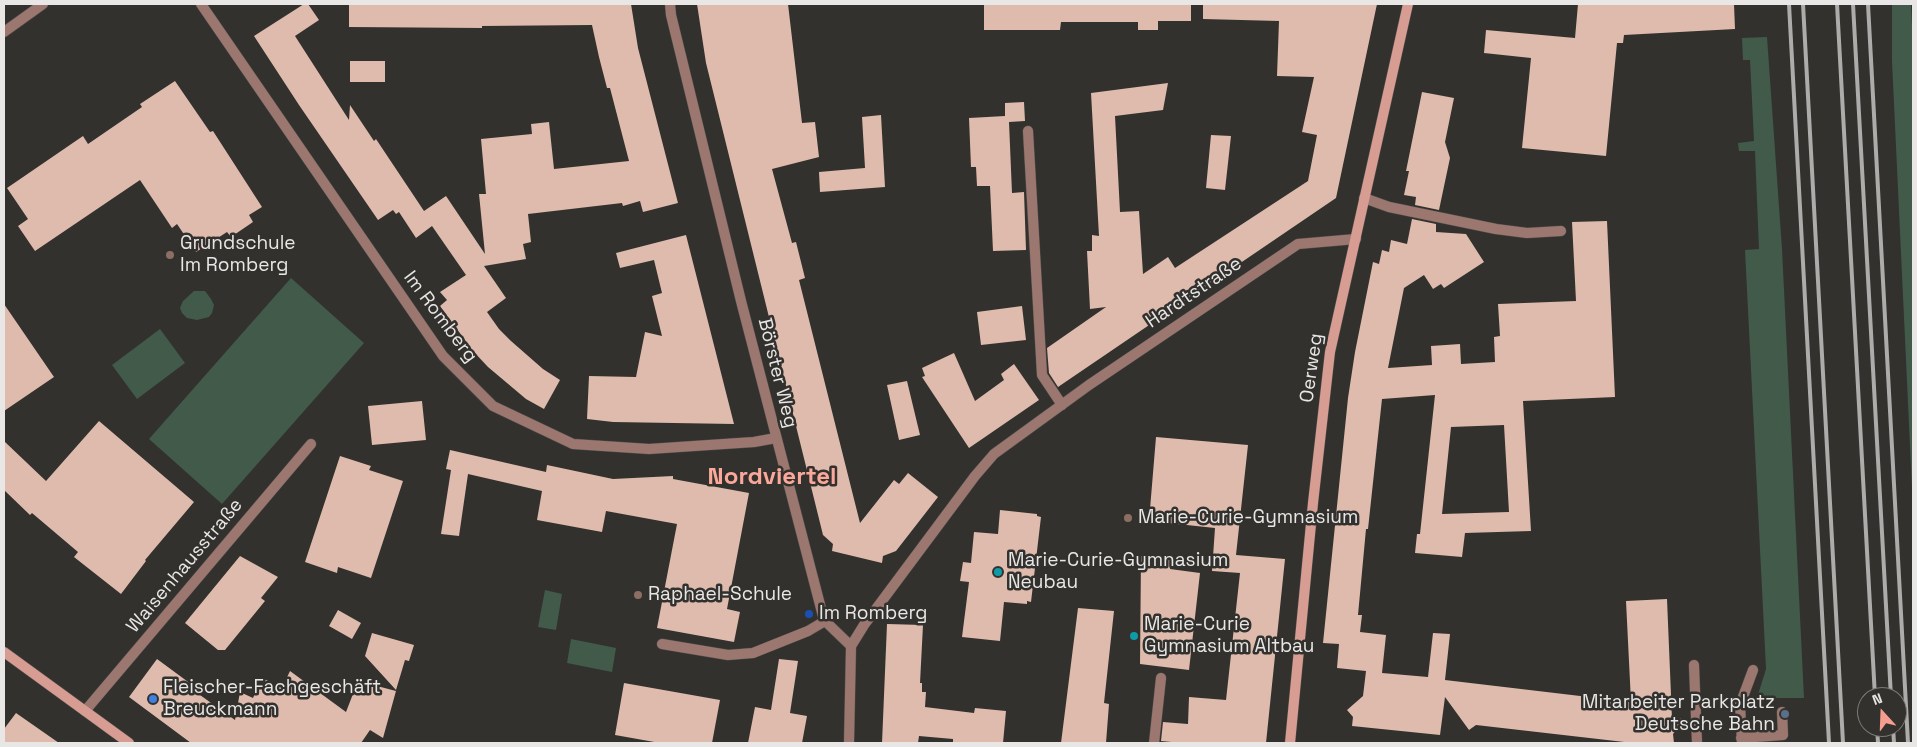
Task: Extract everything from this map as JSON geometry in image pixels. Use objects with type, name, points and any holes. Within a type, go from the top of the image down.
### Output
[{"type":"main road","name":"Oerweg","points":[[1290,743],[1313,503],[1330,352],[1408,4]]},
{"type":"main road","points":[[4,652],[129,743]]},
{"type":"street","points":[[4,32],[43,4]]},
{"type":"street","name":"Im Romberg","points":[[201,4],[443,356],[493,406],[573,444],[649,450],[754,442],[776,438]]},
{"type":"street","name":"Börster Weg","points":[[670,4],[671,15],[776,438],[825,621]]},
{"type":"street","points":[[1028,131],[1042,375],[1062,405]]},
{"type":"street","points":[[1364,198],[1388,207],[1496,229],[1527,233],[1561,231]]},
{"type":"street","name":"Hardtstraße","points":[[851,646],[864,625],[994,454],[1062,405],[1298,244],[1356,238]]},
{"type":"street","name":"Waisenhausstraße","points":[[85,711],[311,444]]},
{"type":"street","points":[[662,644],[728,655],[753,653],[808,631],[825,621],[851,646],[849,743]]},
{"type":"street","points":[[1694,665],[1697,743]]},
{"type":"street","points":[[1753,670],[1740,705],[1742,741],[1783,734],[1782,712]]},
{"type":"street","points":[[1154,743],[1161,678]]},
{"type":"green space","points":[[1892,4],[1911,4],[1913,48],[1913,510],[1892,61]]},
{"type":"green space","points":[[1767,37],[1782,249],[1804,698],[1757,698],[1766,669],[1745,250],[1759,249],[1755,151],[1739,151],[1738,143],[1754,141],[1750,60],[1743,60],[1742,38]]},
{"type":"green space","points":[[291,278],[364,343],[222,504],[149,439]]},
{"type":"green space","points":[[194,291],[205,291],[211,299],[214,305],[209,317],[197,320],[187,318],[182,313],[180,308],[183,301]]},
{"type":"green space","points":[[160,329],[185,363],[137,399],[112,365]]},
{"type":"green space","points":[[545,590],[562,594],[556,630],[538,627]]},
{"type":"green space","points":[[571,639],[616,648],[612,672],[567,663]]},
{"type":"building","points":[[304,4],[308,4],[319,20],[295,36],[349,120],[350,105],[374,141],[376,139],[424,211],[446,196],[485,254],[479,194],[486,194],[481,139],[532,134],[531,124],[549,122],[554,169],[629,161],[610,88],[607,88],[592,25],[482,26],[482,28],[349,27],[349,4],[631,4],[638,48],[678,203],[643,212],[640,201],[623,206],[622,203],[528,214],[531,242],[523,244],[526,259],[484,266],[506,298],[487,312],[499,329],[511,341],[543,369],[560,380],[544,409],[526,399],[488,367],[473,351],[440,306],[447,300],[440,292],[466,275],[432,226],[416,238],[399,212],[396,214],[393,210],[378,220],[254,36]]},
{"type":"building","points":[[697,4],[788,4],[802,123],[815,122],[819,157],[772,169],[792,243],[796,242],[805,278],[799,280],[860,523],[894,480],[899,484],[908,473],[938,497],[896,551],[883,556],[882,563],[832,551],[833,544],[823,535],[706,63]]},
{"type":"building","points":[[984,4],[1191,4],[1191,21],[1158,21],[1158,30],[1138,30],[1138,22],[1061,22],[1060,30],[984,30]]},
{"type":"building","points":[[1203,4],[1377,4],[1336,198],[1058,387],[1049,373],[1047,348],[1106,307],[1090,309],[1087,251],[1092,251],[1092,235],[1099,236],[1091,93],[1168,83],[1163,110],[1115,116],[1120,212],[1139,211],[1143,274],[1168,257],[1175,268],[1308,181],[1317,135],[1302,132],[1314,77],[1277,76],[1279,21],[1203,19]]},
{"type":"building","points":[[1578,4],[1734,4],[1735,29],[1624,35],[1623,43],[1617,43],[1606,156],[1522,148],[1531,58],[1484,53],[1486,30],[1575,38]]},
{"type":"building","points":[[350,61],[385,61],[385,82],[350,82]]},
{"type":"building","points":[[175,81],[210,132],[213,131],[262,207],[249,215],[253,222],[231,237],[227,232],[196,252],[177,224],[172,228],[140,180],[35,251],[18,226],[28,219],[7,188],[83,136],[88,144],[142,107],[140,104]]},
{"type":"building","points":[[1422,92],[1454,98],[1445,142],[1450,158],[1439,210],[1415,205],[1416,197],[1404,195],[1409,171],[1406,171]]},
{"type":"building","points":[[1024,102],[1025,121],[1009,122],[1012,193],[1024,192],[1026,250],[993,251],[990,186],[977,186],[976,167],[971,167],[969,118],[1005,116],[1005,103]]},
{"type":"building","points":[[881,115],[885,187],[820,192],[819,172],[865,168],[862,117]]},
{"type":"building","points":[[1211,135],[1231,136],[1225,190],[1206,188]]},
{"type":"building","points":[[1412,219],[1436,224],[1436,232],[1466,234],[1484,262],[1444,288],[1441,284],[1433,289],[1424,275],[1404,288],[1388,368],[1432,365],[1431,346],[1460,344],[1461,364],[1495,362],[1494,337],[1500,336],[1498,304],[1576,301],[1572,222],[1607,221],[1615,397],[1523,401],[1531,531],[1465,533],[1462,557],[1415,553],[1417,534],[1420,534],[1435,395],[1382,399],[1368,529],[1366,529],[1358,615],[1362,615],[1360,632],[1386,635],[1382,673],[1428,677],[1433,633],[1450,634],[1445,680],[1631,702],[1626,601],[1667,599],[1672,719],[1687,718],[1673,734],[1674,743],[1633,743],[1476,725],[1469,730],[1445,697],[1440,735],[1352,726],[1353,717],[1347,710],[1363,696],[1366,671],[1337,668],[1339,644],[1323,643],[1348,398],[1373,262],[1379,264],[1382,250],[1389,252],[1391,240],[1407,244]],"holes":[[[1504,425],[1509,512],[1442,514],[1451,427]]]},
{"type":"building","points":[[686,235],[734,424],[613,422],[587,419],[589,376],[636,377],[645,332],[662,336],[652,296],[662,293],[654,260],[620,268],[616,253]]},
{"type":"building","points":[[4,304],[54,377],[4,411]]},
{"type":"building","points":[[1022,306],[1026,340],[981,345],[977,312]]},
{"type":"building","points":[[954,353],[975,401],[1004,380],[1001,374],[1014,364],[1039,400],[969,448],[922,377],[925,376],[922,368]]},
{"type":"building","points":[[907,381],[920,435],[899,440],[887,385]]},
{"type":"building","points":[[422,401],[426,440],[372,445],[368,406]]},
{"type":"building","points":[[99,421],[194,502],[145,560],[121,594],[74,557],[78,552],[32,513],[30,515],[4,490],[4,441],[46,481]]},
{"type":"building","points":[[1156,437],[1248,445],[1236,555],[1285,559],[1266,743],[1182,743],[1161,741],[1163,722],[1188,724],[1189,697],[1226,700],[1240,573],[1212,571],[1215,528],[1149,521]]},
{"type":"building","points":[[450,450],[546,472],[547,465],[613,479],[673,476],[673,479],[749,493],[727,609],[740,612],[734,642],[657,628],[677,524],[606,511],[602,532],[537,520],[542,491],[468,474],[459,536],[441,534],[451,470],[446,469]]},
{"type":"building","points":[[340,456],[371,466],[369,470],[403,481],[371,578],[338,567],[337,573],[305,562]]},
{"type":"building","name":"Marie-Curie-Gymnasium Neubau","points":[[1000,510],[1037,514],[1037,516],[1041,517],[1031,602],[1027,601],[1027,604],[1004,602],[1000,641],[962,637],[969,582],[960,581],[963,562],[971,563],[974,532],[998,534]]},
{"type":"building","points":[[240,556],[278,577],[261,598],[265,601],[225,650],[218,650],[185,623]]},
{"type":"building","points":[[1141,556],[1171,560],[1170,569],[1200,573],[1189,670],[1140,664]]},
{"type":"building","points":[[1078,608],[1114,611],[1104,703],[1109,704],[1106,743],[1061,743]]},
{"type":"building","points":[[338,610],[361,623],[352,639],[329,626]]},
{"type":"building","points":[[887,624],[923,625],[920,683],[922,683],[922,692],[926,692],[925,707],[974,713],[975,708],[1006,711],[1003,743],[953,743],[953,739],[919,736],[918,743],[882,743]]},
{"type":"building","points":[[372,633],[414,645],[409,661],[405,660],[396,690],[365,656]]},
{"type":"building","points":[[157,659],[195,687],[193,690],[235,720],[240,692],[253,698],[262,678],[282,688],[290,671],[346,712],[358,681],[396,691],[383,738],[370,730],[361,743],[191,743],[129,697]]},
{"type":"building","points":[[779,659],[798,661],[790,713],[807,716],[802,743],[748,743],[755,707],[771,710]]},
{"type":"building","points":[[624,683],[720,700],[712,743],[660,743],[615,735]]},
{"type":"building","points":[[16,713],[59,743],[4,743],[4,729]]},
{"type":"railway","points":[[1789,4],[1829,743]]},
{"type":"railway","points":[[1803,4],[1843,743]]},
{"type":"railway","points":[[1837,4],[1874,687]]},
{"type":"railway","points":[[1853,4],[1890,687]]},
{"type":"railway","points":[[1868,4],[1908,743]]},
{"type":"railway","points":[[1878,737],[1878,743]]},
{"type":"railway","points":[[1894,737],[1894,743]]},
{"type":"place","name":"Grundschule Im Romberg","points":[[170,255]]},
{"type":"place","name":"Marie-Curie-Gymnasium","points":[[1128,518]]},
{"type":"place","name":"Marie-Curie-Gymnasium Neubau","points":[[998,572]]},
{"type":"place","name":"Raphael-Schule","points":[[638,595]]},
{"type":"place","name":"Im Romberg","points":[[809,614]]},
{"type":"place","name":"Marie-Curie Gymnasium Altbau","points":[[1134,636]]},
{"type":"place","name":"Fleischer-Fachgeschäft Breuckmann","points":[[153,699]]},
{"type":"place","name":"Mitarbeiter Parkplatz Deutsche Bahn","points":[[1785,714]]},
{"type":"district","name":"Nordviertel","points":[[772,477]]}]
